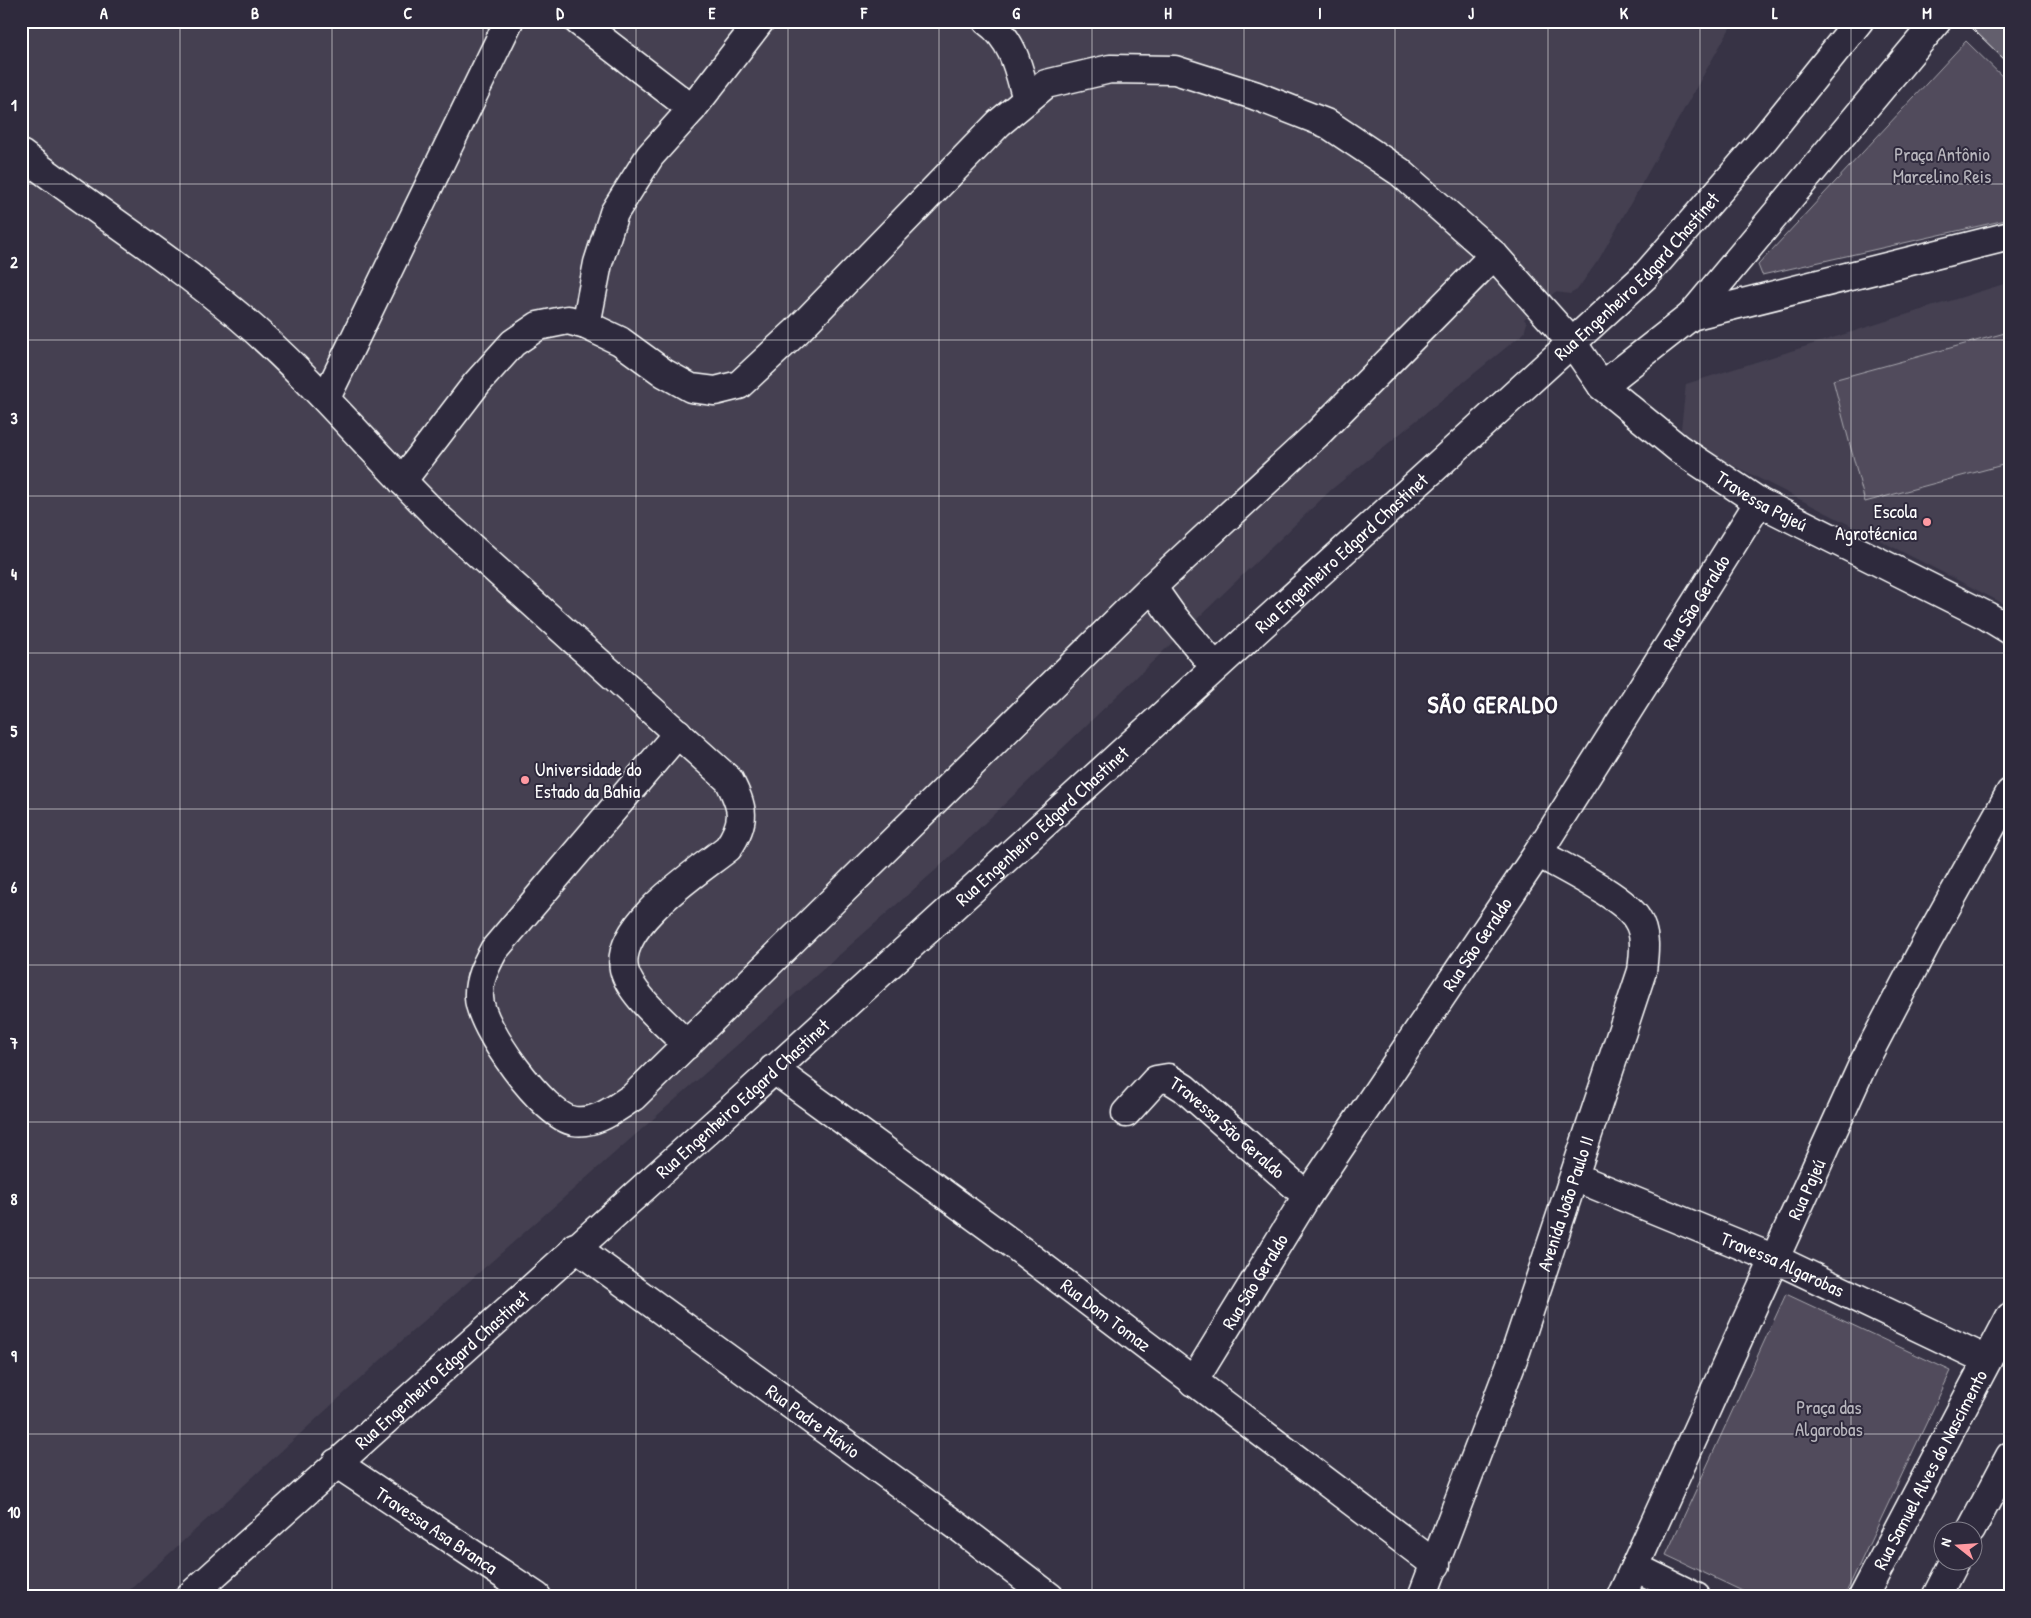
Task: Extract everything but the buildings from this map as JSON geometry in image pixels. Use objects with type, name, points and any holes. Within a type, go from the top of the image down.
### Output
[{"type":"street","points":[[326,398],[509,21]]},
{"type":"street","points":[[578,21],[692,109]]},
{"type":"street","points":[[586,325],[598,263],[614,213],[650,156],[692,109],[760,21]]},
{"type":"street","points":[[987,21],[1006,41],[1016,58],[1026,100]]},
{"type":"street","name":"Rua Engenheiro Edgard Chastinet","points":[[189,1597],[1573,344],[1645,276],[1765,138],[1859,21]]},
{"type":"street","points":[[1602,386],[1691,316],[1937,21]]},
{"type":"street","name":"Travessa Pajeú","points":[[402,482],[477,383],[513,343],[538,326],[568,320],[586,325],[620,341],[664,373],[691,388],[715,391],[739,385],[797,331],[999,123],[1046,84],[1110,69],[1175,70],[1254,95],[1328,124],[1336,129],[1400,172],[1494,255],[1573,344],[1602,386],[1679,449],[1759,502],[1987,616],[2010,630]]},
{"type":"street","points":[[21,154],[157,253],[240,317],[326,398],[402,482],[729,780],[740,801],[743,819],[736,836],[728,848],[648,913],[628,942],[625,952],[624,969],[636,992],[687,1045]]},
{"type":"street","points":[[1691,316],[2010,236]]},
{"type":"street","points":[[678,732],[494,950],[484,968],[479,998],[484,1019],[496,1041],[539,1098],[560,1116],[572,1121],[586,1122],[599,1118],[633,1097],[1152,587],[1316,435],[1494,255]]},
{"type":"street","name":"Rua São Geraldo","points":[[1193,1382],[1307,1196],[1538,853],[1759,502]]},
{"type":"street","points":[[1152,587],[1171,614],[1215,668]]},
{"type":"street","name":"Rua Pajeú","points":[[1621,1597],[1864,1062],[2010,793]]},
{"type":"street","name":"Avenida João Paulo II","points":[[1422,1597],[1436,1565],[1516,1351],[1642,972],[1645,942],[1638,919],[1622,903],[1538,853]]},
{"type":"street","name":"Rua Dom Tomaz","points":[[773,1069],[1014,1245],[1436,1565]]},
{"type":"street","name":"Travessa São Geraldo","points":[[1126,1113],[1156,1080],[1168,1078],[1184,1088],[1307,1196]]},
{"type":"street","name":"Travessa Algarobas","points":[[1575,1177],[1775,1258],[1987,1360]]},
{"type":"street","name":"Rua Padre Flávio","points":[[575,1247],[960,1528],[1050,1597]]},
{"type":"street","name":"Rua Samuel Alves do Nascimento","points":[[1863,1597],[2010,1317]]},
{"type":"street","points":[[1975,1520],[2010,1456]]},
{"type":"street","name":"Travessa Asa Branca","points":[[336,1462],[537,1597]]},
{"type":"street","points":[[1635,1567],[1696,1597]]},
{"type":"street","points":[[1936,1597],[1950,1570]]},
{"type":"shaded area","name":"Universidade do Estado da Bahia","points":[[21,21],[1734,21],[1599,259],[1577,290],[1570,294],[1555,292],[1524,319],[1527,323],[1524,333],[1332,489],[938,868],[407,1336],[122,1597],[21,1597]]},
{"type":"shaded area","name":"Escola Agrotécnica","points":[[2010,282],[2010,607],[1680,438],[1686,384]]},
{"type":"green space","name":"Praça Antônio Marcelino Reis","points":[[1966,41],[2010,84],[2010,219],[1762,275],[1758,265]]},
{"type":"green space","points":[[2005,333],[2010,352],[2010,463],[1865,502],[1833,380]]},
{"type":"green space","name":"Praça das Algarobas","points":[[1786,1294],[1951,1371],[1844,1597],[1755,1597],[1666,1555]]},
{"type":"place","name":"Escola Agrotécnica","points":[[1927,522]]},
{"type":"place","name":"Universidade do Estado da Bahia","points":[[525,780]]},
{"type":"district","name":"SÃO GERALDO","points":[[1493,705]]}]
